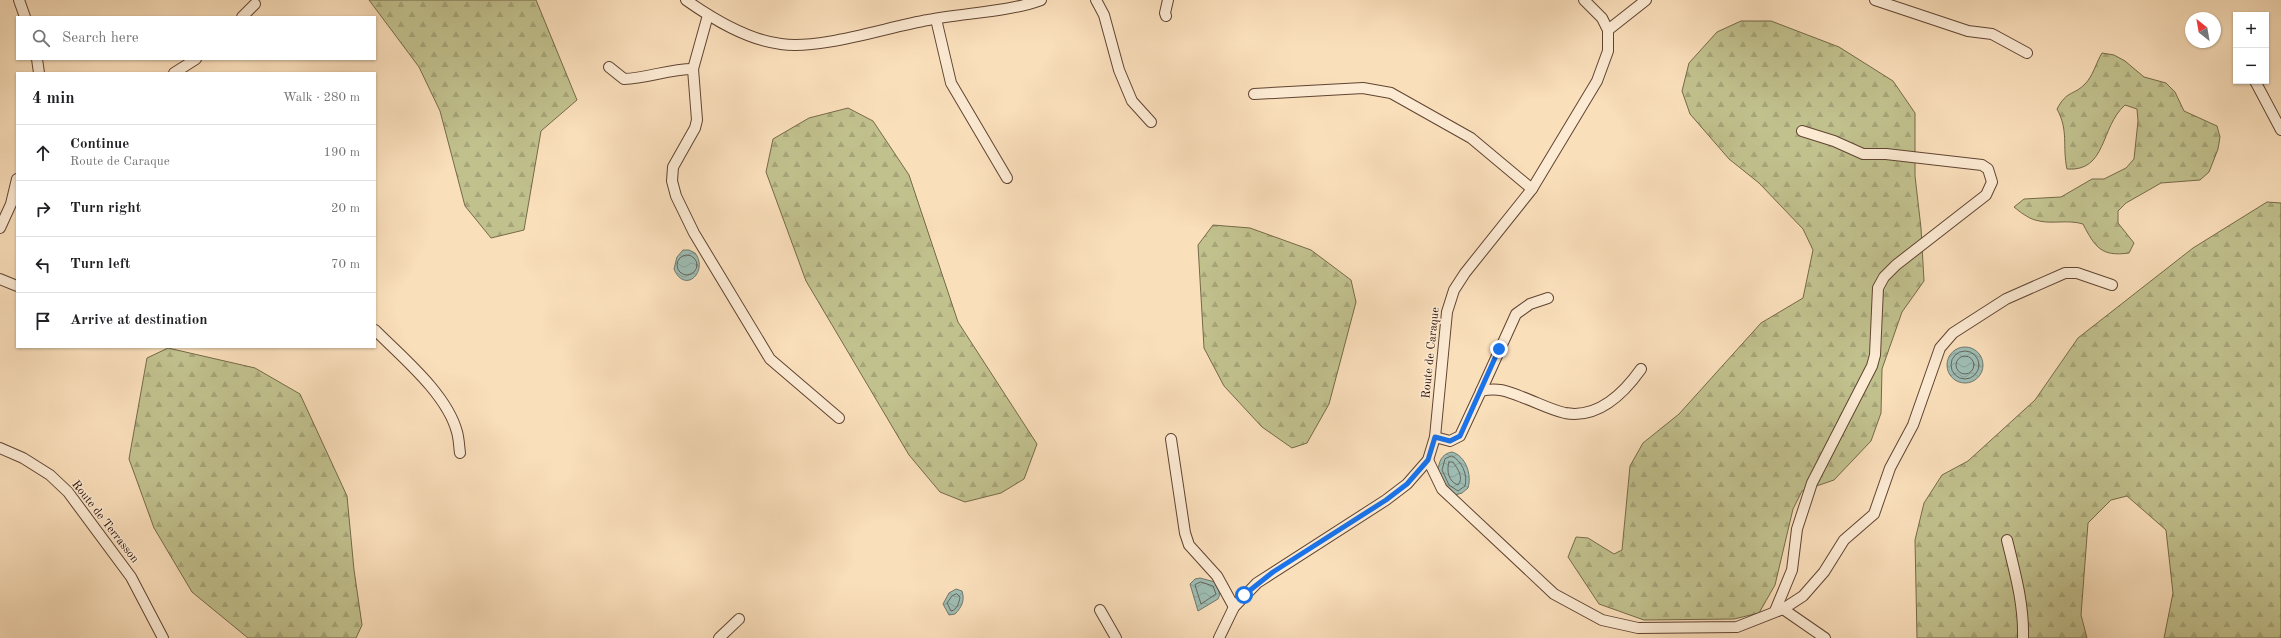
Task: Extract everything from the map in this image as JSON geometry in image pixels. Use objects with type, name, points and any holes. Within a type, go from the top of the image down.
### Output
[{"type":"street","points":[[19,0],[25,16]]},
{"type":"street","points":[[686,0],[708,15],[759,40],[782,45],[819,43],[936,19],[1042,0]]},
{"type":"street","points":[[1096,0],[1104,15],[1119,70],[1132,101],[1151,122]]},
{"type":"street","points":[[1166,16],[1165,13],[1168,0]]},
{"type":"street","points":[[1584,0],[1602,18],[1608,30],[1646,0]]},
{"type":"street","points":[[1875,0],[1968,31],[1992,34],[2027,53]]},
{"type":"street","points":[[243,16],[255,4]]},
{"type":"street","points":[[708,15],[693,70],[697,120],[695,128],[673,168],[672,181],[676,196],[694,233],[770,359],[840,418]]},
{"type":"street","points":[[936,19],[951,83],[1007,178]]},
{"type":"street","name":"Route de Caraque","points":[[1219,638],[1234,607],[1248,591],[1273,572],[1386,500],[1407,484],[1428,460],[1435,437],[1445,328],[1454,290],[1465,273],[1532,190],[1597,81],[1608,52],[1608,30]]},
{"type":"street","points":[[37,60],[39,72]]},
{"type":"street","points":[[176,72],[186,68],[195,60]]},
{"type":"street","points":[[609,67],[624,79],[642,78],[665,71],[693,70]]},
{"type":"street","points":[[2257,84],[2281,130]]},
{"type":"street","points":[[1254,94],[1363,88],[1391,93],[1471,138],[1532,190]]},
{"type":"street","points":[[1779,610],[1792,570],[1797,529],[1812,483],[1872,366],[1875,354],[1878,288],[1884,277],[1896,265],[1986,195],[1992,182],[1988,169],[1982,165],[1886,154],[1863,154],[1834,141],[1802,131]]},
{"type":"street","points":[[0,228],[11,204],[16,183]]},
{"type":"street","points":[[1428,460],[1442,489],[1514,558],[1554,594],[1602,620],[1638,628],[1737,627],[1779,610],[1803,596],[1824,572],[1844,540],[1874,514],[1890,468],[1913,425],[1940,348],[1954,333],[2006,299],[2065,273],[2078,273],[2112,285]]},
{"type":"street","points":[[0,279],[16,286]]},
{"type":"street","points":[[1435,437],[1450,441],[1460,436],[1516,314],[1530,304],[1548,298]]},
{"type":"street","points":[[376,331],[409,364],[444,406],[457,432],[460,453]]},
{"type":"street","points":[[1481,391],[1497,388],[1564,412],[1577,414],[1596,408],[1623,393],[1641,369]]},
{"type":"street","points":[[1171,439],[1185,533],[1189,545],[1217,576],[1234,607]]},
{"type":"street","name":"Route de Terrasson","points":[[0,448],[22,458],[50,475],[68,492],[131,576],[162,638]]},
{"type":"street","points":[[2007,540],[2018,587],[2023,619],[2023,638]]},
{"type":"street","points":[[1100,610],[1116,638]]},
{"type":"street","points":[[1779,610],[1825,638]]},
{"type":"street","points":[[719,638],[739,619]]},
{"type":"green space","points":[[369,0],[536,0],[577,100],[541,131],[524,230],[491,238],[465,206],[440,111],[419,67]]},
{"type":"green space","points":[[1741,21],[1771,21],[1839,47],[1893,81],[1915,113],[1915,176],[1921,228],[1924,281],[1902,312],[1882,369],[1881,413],[1871,441],[1834,480],[1802,491],[1793,509],[1775,585],[1759,613],[1734,619],[1644,620],[1599,604],[1568,557],[1576,537],[1588,538],[1614,554],[1622,550],[1630,466],[1643,443],[1679,414],[1761,323],[1803,298],[1813,250],[1803,229],[1759,183],[1729,159],[1690,114],[1682,91],[1689,63],[1717,32]]},
{"type":"green space","points":[[2102,53],[2114,55],[2125,61],[2144,77],[2166,83],[2175,92],[2184,111],[2217,126],[2220,137],[2218,149],[2209,172],[2200,180],[2161,183],[2126,203],[2118,211],[2118,223],[2134,243],[2129,253],[2119,254],[2105,252],[2100,249],[2091,239],[2083,224],[2035,220],[2021,213],[2014,207],[2024,199],[2061,197],[2092,179],[2104,179],[2126,168],[2134,159],[2138,121],[2137,109],[2125,105],[2117,114],[2096,156],[2089,163],[2080,168],[2067,169],[2063,124],[2057,109],[2067,96],[2081,88],[2088,81]]},
{"type":"green space","points":[[848,108],[873,121],[909,175],[958,322],[1037,444],[1024,479],[1001,493],[965,502],[940,492],[909,455],[806,281],[766,172],[773,139],[809,118]]},
{"type":"green space","points":[[2267,202],[2281,203],[2281,638],[2164,638],[2173,593],[2166,530],[2127,496],[2111,500],[2088,523],[2081,615],[2087,638],[1917,638],[1915,540],[1924,503],[1942,475],[1968,461],[2035,400],[2078,338],[2193,248]]},
{"type":"green space","points":[[1213,225],[1250,228],[1311,250],[1351,280],[1356,302],[1329,404],[1307,443],[1292,448],[1262,427],[1224,386],[1204,348],[1198,245]]},
{"type":"green space","points":[[168,348],[255,368],[300,394],[347,496],[354,570],[362,625],[356,638],[248,638],[192,592],[154,528],[129,459],[147,358]]},
{"type":"water","points":[[683,250],[689,250],[695,253],[699,260],[697,273],[694,278],[689,280],[684,280],[679,277],[674,269],[677,257]]},
{"type":"water","points":[[1962,347],[1968,347],[1978,352],[1983,365],[1978,378],[1968,383],[1962,383],[1952,378],[1947,368],[1947,362],[1952,352]]},
{"type":"water","points":[[1452,452],[1461,457],[1467,467],[1469,477],[1468,488],[1462,493],[1455,495],[1446,488],[1438,471],[1441,459],[1448,453]]},
{"type":"water","points":[[1200,578],[1215,582],[1220,594],[1218,599],[1198,611],[1190,584],[1195,579]]},
{"type":"water","points":[[956,589],[962,591],[962,603],[955,614],[949,615],[943,604],[949,593]]},
{"type":"route","points":[[1244,595],[1257,583],[1273,572],[1386,500],[1407,484],[1428,460],[1435,437],[1450,441],[1460,436],[1499,349]]}]
